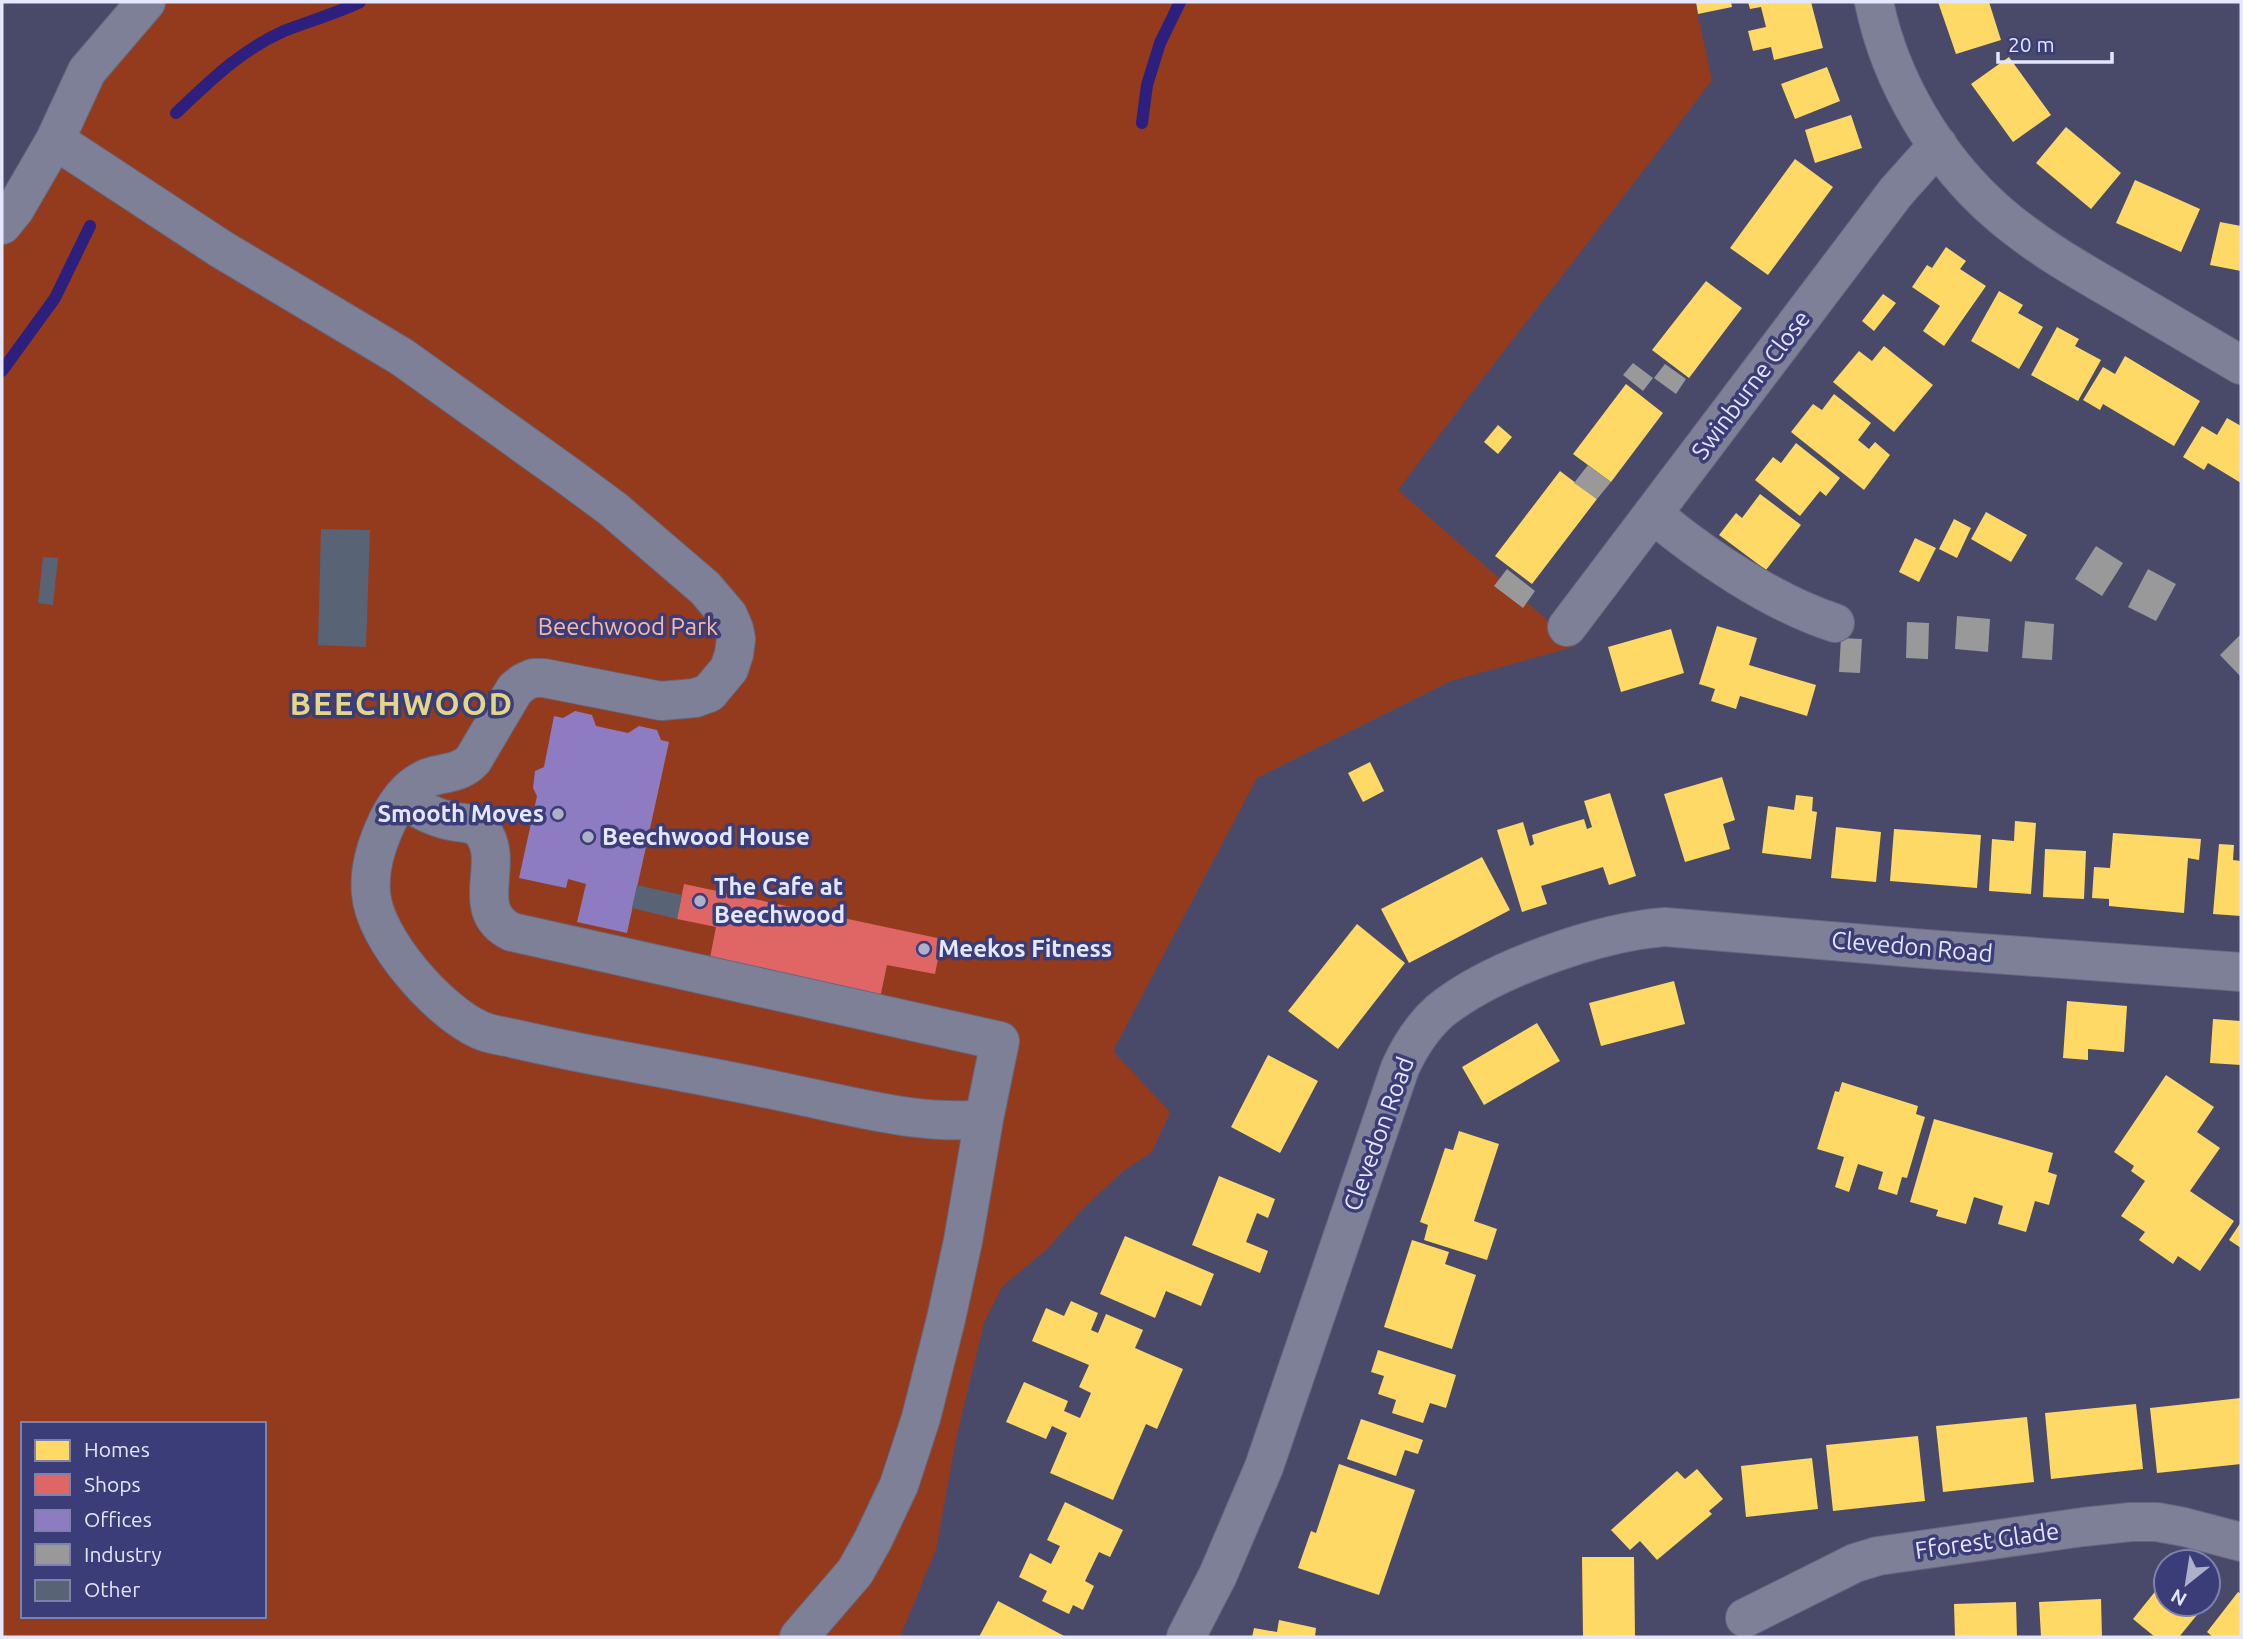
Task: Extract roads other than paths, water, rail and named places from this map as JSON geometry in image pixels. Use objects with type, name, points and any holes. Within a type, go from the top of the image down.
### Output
[{"type":"street","points":[[6,208],[55,140],[87,71],[146,2]]},
{"type":"street","points":[[1874,2],[1895,71],[1938,145],[1976,191],[2021,231],[2078,270],[2240,362]]},
{"type":"street","points":[[55,140],[221,248],[402,357],[613,509],[705,588],[728,615],[736,639],[734,654],[729,669],[709,693],[680,701],[661,701],[561,680],[533,678],[516,689],[466,768],[425,779],[409,790],[383,830],[376,850],[371,893],[376,916],[388,940],[416,978],[450,1010],[480,1030],[541,1045],[878,1113],[938,1120],[984,1119]]},
{"type":"street","name":"Swinburne Close","points":[[1567,627],[1896,192],[1938,145]]},
{"type":"street","points":[[1653,514],[1691,545],[1751,582],[1800,609],[1835,623]]},
{"type":"street","points":[[402,799],[428,814],[474,825],[481,831],[491,862],[491,912],[503,928],[512,932],[1000,1041],[946,1319],[921,1418],[899,1485],[855,1572],[799,1637]]},
{"type":"street","name":"Clevedon Road","points":[[1186,1637],[1218,1575],[1264,1467],[1400,1068],[1415,1039],[1427,1024],[1457,1000],[1505,974],[1565,949],[1627,932],[1665,927],[2241,972]]},
{"type":"street","name":"Fforest Glade","points":[[1745,1618],[1856,1563],[1878,1556],[2131,1522],[2171,1525],[2241,1542]]},
{"type":"waterway","points":[[176,113],[201,89],[254,47],[284,31],[360,2]]},
{"type":"waterway","points":[[1142,123],[1147,85],[1160,43],[1180,2]]},
{"type":"waterway","points":[[2,371],[55,298],[90,226]]},
{"type":"place","name":"Smooth Moves","points":[[558,814]]},
{"type":"place","name":"Beechwood House","points":[[588,837]]},
{"type":"place","name":"The Cafe at Beechwood","points":[[700,901]]},
{"type":"place","name":"Meekos Fitness","points":[[924,949]]},
{"type":"district","name":"BEECHWOOD","points":[[402,704]]},
{"type":"park label","name":"Beechwood Park","points":[[628,627]]}]
